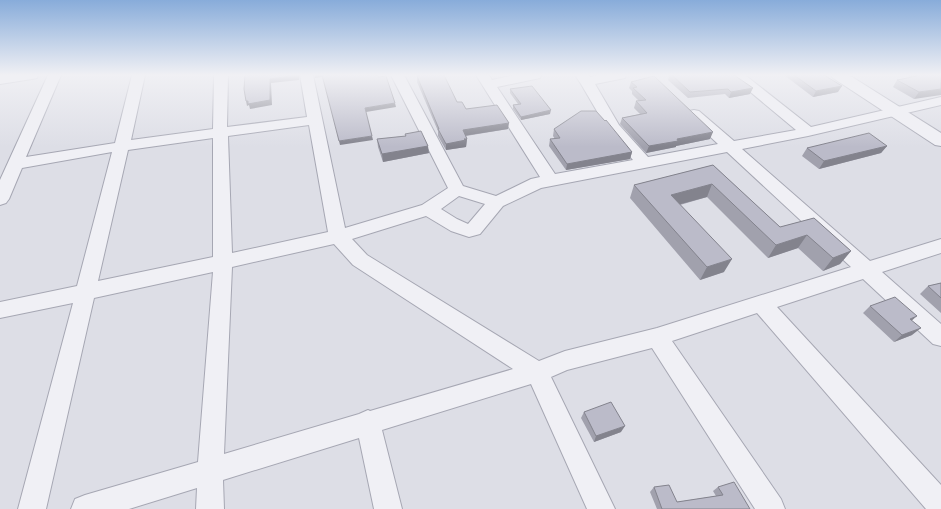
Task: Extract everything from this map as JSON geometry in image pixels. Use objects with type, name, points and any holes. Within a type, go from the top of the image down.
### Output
[{"type":"street","points":[[0,199],[45,99]]},
{"type":"street","points":[[32,509],[133,99]]},
{"type":"street","points":[[210,509],[210,471],[223,261],[220,99]]},
{"type":"street","points":[[311,99],[338,237],[360,260],[537,372],[601,509]]},
{"type":"street","points":[[409,99],[457,190],[497,202]]},
{"type":"street","points":[[498,99],[552,181]]},
{"type":"street","points":[[596,99],[613,127],[644,162]]},
{"type":"street","points":[[766,99],[808,132]]},
{"type":"street","points":[[875,99],[941,141]]},
{"type":"street","points":[[680,101],[729,147],[941,337]]},
{"type":"street","points":[[428,209],[462,230],[469,231],[474,229],[497,202],[537,183],[808,132],[941,101]]},
{"type":"street","points":[[16,164],[122,146],[316,120]]},
{"type":"street","points":[[0,310],[85,293],[223,261],[338,237],[428,209],[457,190]]},
{"type":"street","points":[[85,509],[537,372],[570,359],[656,337],[941,246]]},
{"type":"street","points":[[761,303],[941,505]]},
{"type":"street","points":[[656,337],[771,509]]},
{"type":"street","points":[[368,422],[388,509]]},
{"type":"building","points":[[246,99],[270,99],[270,100],[248,104],[248,101],[246,101]]},
{"type":"building","points":[[328,99],[394,99],[395,103],[365,108],[372,136],[339,141]]},
{"type":"building","points":[[426,99],[455,99],[457,102],[462,102],[466,109],[497,105],[509,123],[463,130],[467,139],[464,139],[466,140],[446,144]]},
{"type":"building","points":[[517,99],[542,99],[551,110],[521,117],[513,105],[521,104]]},
{"type":"building","points":[[645,99],[678,99],[713,132],[677,139],[678,141],[649,146],[622,118],[647,113],[636,101],[646,100]]},
{"type":"building","points":[[581,111],[596,111],[605,121],[606,120],[632,152],[567,164],[550,139],[560,138],[554,129]]},
{"type":"building","points":[[421,131],[428,146],[382,154],[377,139],[406,136],[405,134]]},
{"type":"building","points":[[869,133],[887,146],[824,161],[807,148]]},
{"type":"building","points":[[713,165],[780,227],[814,218],[851,251],[833,258],[807,235],[776,245],[712,184],[671,195],[732,259],[707,267],[634,185]]},
{"type":"building","points":[[941,283],[941,298],[928,286]]},
{"type":"building","points":[[895,297],[917,316],[910,319],[921,328],[902,335],[870,306]]},
{"type":"building","points":[[611,402],[625,426],[596,436],[584,412]]},
{"type":"building","points":[[734,482],[750,509],[662,509],[654,487],[669,485],[677,502],[723,495],[718,487]]}]
